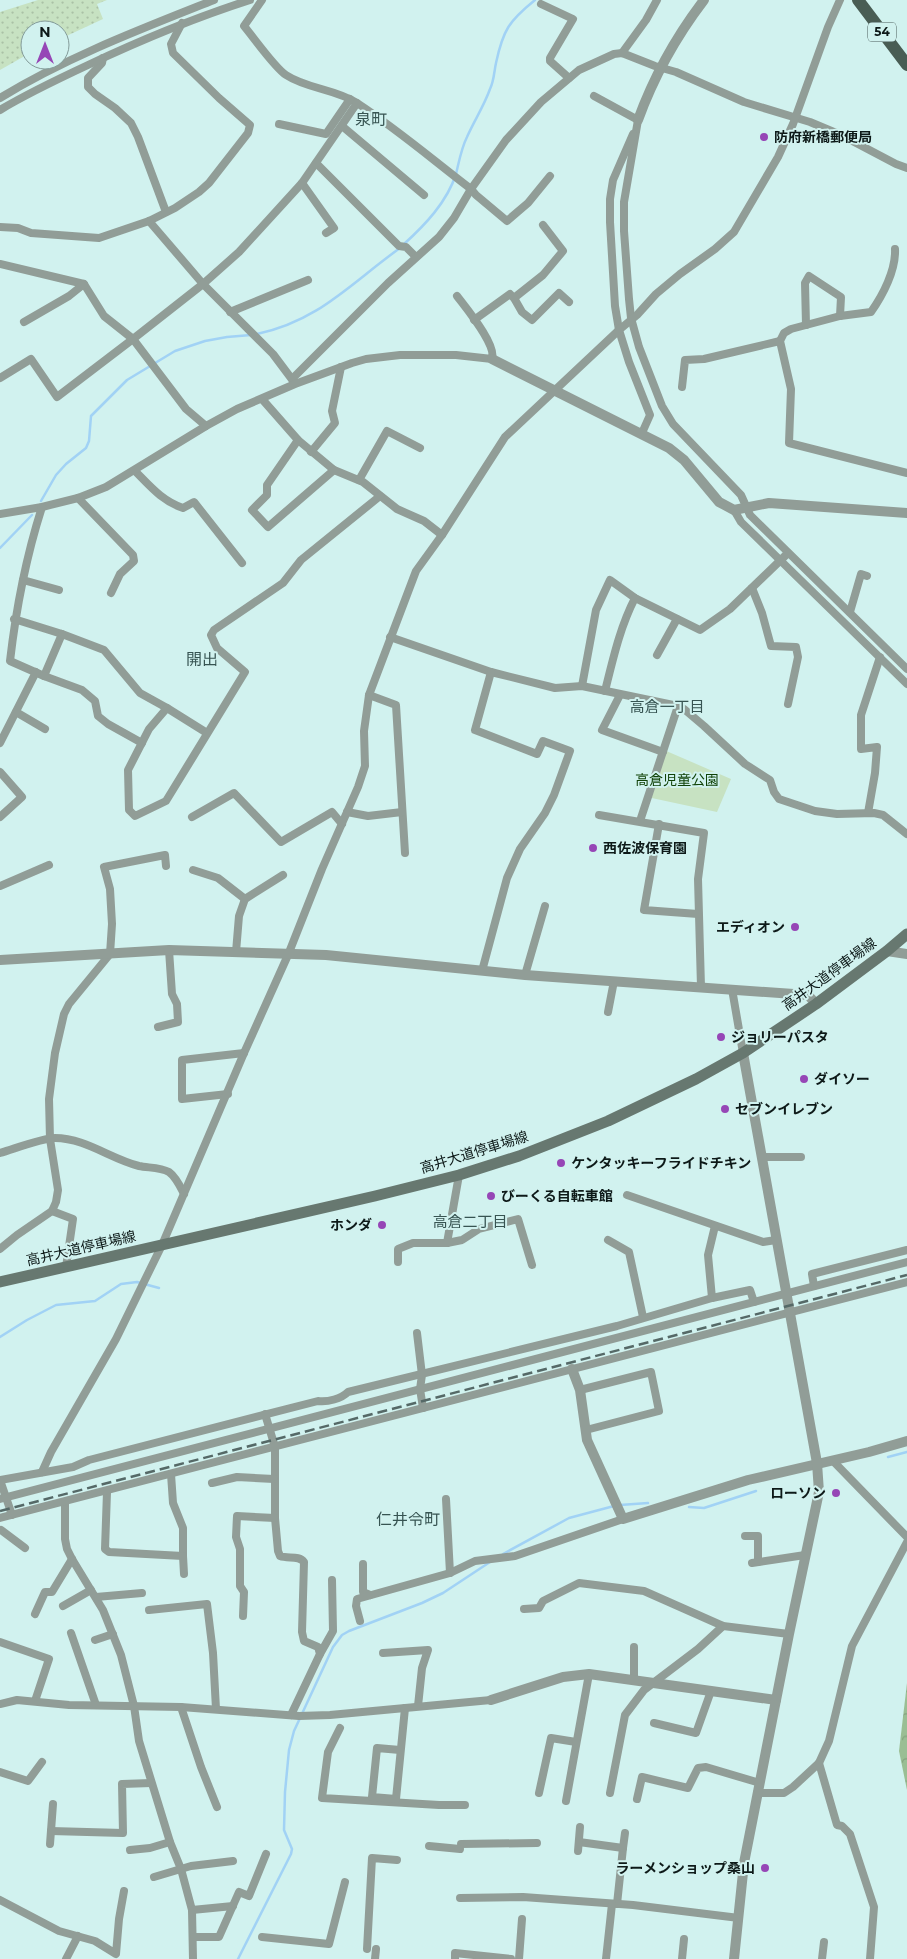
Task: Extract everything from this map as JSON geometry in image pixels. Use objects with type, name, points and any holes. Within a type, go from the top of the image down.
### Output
[{"type":"main road","name":"54","points":[[858,0],[907,65]]},
{"type":"main road","name":"高井大道停車場線","points":[[0,1282],[376,1196],[458,1175],[519,1156],[608,1121],[743,1053],[816,1004],[907,934]]},
{"type":"street","points":[[0,98],[31,79],[95,49],[214,0]]},
{"type":"street","points":[[0,110],[40,88],[182,23],[250,0]]},
{"type":"street","points":[[262,0],[244,26],[285,75],[299,82],[350,98],[386,123],[471,189],[507,221],[528,203],[550,176]]},
{"type":"street","points":[[622,53],[646,20],[657,0]]},
{"type":"street","points":[[642,433],[650,415],[629,362],[619,330],[613,281],[610,199],[616,172],[659,67],[683,28],[704,0]]},
{"type":"street","points":[[42,1472],[86,1388],[116,1339],[162,1245],[288,955],[365,766],[364,731],[370,695],[416,571],[442,535],[505,437],[674,279],[715,249],[734,232],[778,157],[840,0]]},
{"type":"street","points":[[541,4],[573,19],[550,58],[550,61],[569,78]]},
{"type":"street","points":[[0,227],[18,228],[31,233],[99,238],[149,221],[199,192],[209,183],[248,133],[250,125],[173,53],[171,44],[182,23]]},
{"type":"street","points":[[294,381],[311,358],[439,237],[454,218],[471,189],[506,140],[541,102],[579,70],[604,57],[622,53],[676,72],[744,102],[795,117],[841,135],[907,168]]},
{"type":"street","points":[[103,58],[102,63],[88,78],[88,88],[115,108],[131,124],[138,137],[166,212]]},
{"type":"street","points":[[594,96],[638,120]]},
{"type":"street","points":[[279,124],[326,134],[350,98]]},
{"type":"street","points":[[0,378],[31,359],[56,397],[133,339],[203,284],[239,252],[302,183],[358,104]]},
{"type":"street","points":[[638,120],[624,202],[624,231],[631,318],[647,370],[662,406],[673,424],[741,495],[750,516],[907,669]]},
{"type":"street","points":[[342,126],[424,195]]},
{"type":"street","points":[[316,163],[399,246],[406,247],[416,257]]},
{"type":"street","points":[[302,183],[334,228],[326,233]]},
{"type":"street","points":[[149,221],[203,284],[273,354],[294,381]]},
{"type":"street","points":[[514,298],[543,275],[564,251],[543,225]]},
{"type":"street","points":[[895,249],[896,258],[890,275],[880,300],[872,312],[840,316],[806,324],[784,333],[780,341],[791,389],[789,444],[907,473]]},
{"type":"street","points":[[0,264],[84,284],[104,316],[133,339],[186,409],[206,426]]},
{"type":"street","points":[[806,324],[804,283],[809,276],[841,297],[840,316]]},
{"type":"street","points":[[230,312],[308,280]]},
{"type":"street","points":[[24,322],[69,296],[84,284]]},
{"type":"street","points":[[474,320],[510,294],[522,312],[532,320],[558,293],[569,302]]},
{"type":"street","points":[[457,296],[492,348],[492,359]]},
{"type":"street","points":[[682,387],[686,360],[704,359],[780,341]]},
{"type":"street","points":[[0,514],[42,507],[78,498],[106,487],[237,409],[294,381],[341,366],[366,359],[400,355],[463,355],[492,359],[669,448],[684,460],[719,502],[734,510],[741,522],[907,684]]},
{"type":"street","points":[[312,452],[335,423],[332,411],[341,366]]},
{"type":"street","points":[[262,398],[298,440],[334,470],[358,480],[397,509],[424,522],[442,535]]},
{"type":"street","points":[[358,480],[387,431],[420,448]]},
{"type":"street","points":[[298,440],[267,486],[267,494],[252,510],[268,527],[334,470]]},
{"type":"street","points":[[135,471],[158,495],[170,504],[183,508],[194,502],[242,563]]},
{"type":"street","points":[[167,708],[149,729],[128,770],[129,810],[135,816],[166,801],[245,672],[217,648],[211,635],[214,630],[283,583],[302,560],[380,496]]},
{"type":"street","points":[[78,498],[132,555],[134,561],[120,574],[111,593]]},
{"type":"street","points":[[734,510],[769,503],[907,513]]},
{"type":"street","points":[[42,507],[33,535],[14,619],[10,661],[82,690],[95,701],[98,716],[108,724],[142,743]]},
{"type":"street","points":[[582,686],[596,610],[610,580],[635,598],[700,630],[730,609],[788,554]]},
{"type":"street","points":[[850,612],[861,574],[867,576]]},
{"type":"street","points":[[23,580],[59,590]]},
{"type":"street","points":[[752,588],[762,613],[771,646],[796,647],[798,657],[788,704]]},
{"type":"street","points":[[605,691],[618,637],[635,598]]},
{"type":"street","points":[[14,619],[104,650],[140,693],[207,733]]},
{"type":"street","points":[[657,655],[677,619]]},
{"type":"street","points":[[44,676],[62,634]]},
{"type":"street","points":[[390,637],[492,672],[555,688],[582,686],[678,706],[704,726],[745,764],[770,780],[774,792],[779,799],[815,811],[837,814],[868,813],[883,815],[907,834]]},
{"type":"street","points":[[868,813],[875,773],[877,747],[861,749],[861,715],[880,657]]},
{"type":"street","points":[[0,744],[36,672]]},
{"type":"street","points":[[482,971],[507,878],[520,849],[545,813],[554,795],[570,751],[543,741],[537,754],[475,730],[492,672]]},
{"type":"street","points":[[370,695],[396,705],[405,853]]},
{"type":"street","points":[[620,695],[602,730],[663,752]]},
{"type":"street","points":[[640,821],[678,706]]},
{"type":"street","points":[[16,712],[45,729]]},
{"type":"street","points":[[0,772],[22,797],[0,817]]},
{"type":"street","points":[[192,817],[234,793],[281,842],[332,812],[342,824]]},
{"type":"street","points":[[347,812],[368,816],[402,812]]},
{"type":"street","points":[[599,815],[704,833],[698,879],[701,986]]},
{"type":"street","points":[[659,824],[644,910],[698,914]]},
{"type":"street","points":[[0,1249],[16,1235],[52,1211],[56,1202],[58,1190],[50,1139],[49,1100],[55,1052],[64,1014],[69,1004],[110,954],[112,924],[110,888],[104,867],[165,855],[166,866]]},
{"type":"street","points":[[0,886],[49,865]]},
{"type":"street","points":[[194,870],[218,878],[245,900]]},
{"type":"street","points":[[236,952],[239,916],[245,900],[283,875]]},
{"type":"street","points":[[525,975],[544,906]]},
{"type":"street","points":[[158,1027],[178,1022],[177,1004],[172,994],[169,950]]},
{"type":"street","points":[[0,960],[169,950],[326,955],[525,975],[808,995],[816,1004]]},
{"type":"street","points":[[887,951],[907,954]]},
{"type":"street","points":[[608,1012],[614,980]]},
{"type":"street","points":[[732,989],[817,1463],[819,1492],[744,1863],[734,1959]]},
{"type":"street","points":[[228,1094],[182,1099],[182,1060],[244,1053]]},
{"type":"street","points":[[0,1153],[50,1139],[67,1140],[100,1150],[133,1164],[168,1172],[178,1181],[184,1194]]},
{"type":"street","points":[[762,1158],[801,1157]]},
{"type":"street","points":[[447,1243],[458,1175]]},
{"type":"street","points":[[627,1195],[763,1242],[776,1240]]},
{"type":"street","points":[[52,1211],[73,1219],[66,1267]]},
{"type":"street","points":[[398,1262],[398,1249],[413,1243],[447,1243],[462,1240],[479,1229],[518,1220],[532,1265]]},
{"type":"street","points":[[712,1298],[708,1255],[715,1226]]},
{"type":"street","points":[[608,1240],[629,1252],[643,1317]]},
{"type":"street","points":[[814,1286],[812,1274],[907,1250]]},
{"type":"street","points":[[3,1498],[907,1262]]},
{"type":"street","points":[[0,1518],[106,1492],[907,1282]]},
{"type":"street","points":[[12,1515],[3,1498],[0,1480],[73,1466],[89,1460],[318,1400],[324,1401],[343,1397],[348,1392],[617,1326],[712,1298],[750,1290],[754,1302]]},
{"type":"street","points":[[417,1333],[422,1375],[420,1389],[423,1408]]},
{"type":"street","points":[[572,1369],[580,1390],[587,1440],[619,1510]]},
{"type":"street","points":[[580,1390],[651,1372],[659,1411],[586,1430]]},
{"type":"street","points":[[265,1414],[275,1447],[275,1518],[280,1556],[284,1558],[299,1558],[304,1562],[302,1632],[304,1641],[318,1647],[320,1654]]},
{"type":"street","points":[[360,1621],[356,1606],[357,1599],[450,1573],[475,1560],[515,1556],[619,1510],[817,1463],[833,1461],[907,1441]]},
{"type":"street","points":[[833,1461],[907,1537]]},
{"type":"street","points":[[171,1474],[173,1503],[183,1528],[184,1574]]},
{"type":"street","points":[[212,1484],[237,1477],[274,1479]]},
{"type":"street","points":[[106,1492],[105,1549],[109,1552],[183,1556]]},
{"type":"street","points":[[446,1499],[450,1573]]},
{"type":"street","points":[[65,1502],[65,1539],[72,1559],[94,1594],[121,1655],[134,1706],[138,1741],[170,1842],[181,1869],[192,1910],[193,1959]]},
{"type":"street","points":[[12,1515],[1,1531],[25,1548]]},
{"type":"street","points":[[243,1616],[244,1592],[240,1586],[240,1548],[236,1537],[237,1516],[275,1518]]},
{"type":"street","points":[[745,1536],[758,1536],[755,1563],[805,1555]]},
{"type":"street","points":[[637,1799],[642,1777],[688,1788],[698,1768],[706,1767],[759,1788],[784,1794],[793,1788],[818,1763],[829,1742],[852,1646],[907,1542]]},
{"type":"street","points":[[35,1614],[45,1592],[52,1592],[72,1559]]},
{"type":"street","points":[[363,1564],[363,1592],[370,1596]]},
{"type":"street","points":[[298,1715],[320,1654],[333,1632],[332,1580]]},
{"type":"street","points":[[524,1609],[539,1608],[543,1600],[579,1583],[644,1592],[723,1626],[789,1634]]},
{"type":"street","points":[[63,1606],[94,1594],[142,1593]]},
{"type":"street","points":[[150,1610],[207,1604],[214,1653],[216,1709]]},
{"type":"street","points":[[610,1792],[625,1715],[644,1690],[723,1626]]},
{"type":"street","points":[[71,1634],[96,1706]]},
{"type":"street","points":[[95,1640],[113,1634]]},
{"type":"street","points":[[0,1642],[49,1659],[34,1701]]},
{"type":"street","points":[[634,1647],[634,1680]]},
{"type":"street","points":[[384,1653],[428,1650],[422,1668],[418,1706]]},
{"type":"street","points":[[0,1704],[16,1700],[96,1706],[181,1707],[298,1715],[330,1715],[491,1700],[563,1677],[589,1674],[776,1700]]},
{"type":"street","points":[[566,1801],[589,1674]]},
{"type":"street","points":[[654,1723],[696,1733],[711,1691]]},
{"type":"street","points":[[181,1707],[201,1767],[217,1807]]},
{"type":"street","points":[[400,1750],[377,1748],[372,1797],[396,1799],[404,1708]]},
{"type":"street","points":[[340,1728],[328,1752],[322,1798],[465,1805]]},
{"type":"street","points":[[539,1794],[551,1738],[576,1742]]},
{"type":"street","points":[[0,1772],[28,1781],[42,1762]]},
{"type":"street","points":[[818,1763],[837,1825],[842,1826],[850,1834],[874,1907],[870,1959]]},
{"type":"street","points":[[51,1831],[123,1833],[122,1784],[151,1783]]},
{"type":"street","points":[[50,1844],[53,1804]]},
{"type":"street","points":[[578,1851],[580,1827]]},
{"type":"street","points":[[606,1959],[625,1833]]},
{"type":"street","points":[[130,1850],[150,1848],[170,1842]]},
{"type":"street","points":[[579,1842],[623,1848]]},
{"type":"street","points":[[429,1846],[460,1847],[537,1844]]},
{"type":"street","points":[[194,1937],[219,1937],[239,1892],[249,1896],[266,1854]]},
{"type":"street","points":[[367,1949],[372,1858],[397,1860]]},
{"type":"street","points":[[154,1877],[191,1866],[233,1861]]},
{"type":"street","points":[[262,1937],[329,1944],[345,1882]]},
{"type":"street","points":[[115,1956],[124,1890]]},
{"type":"street","points":[[460,1898],[524,1897],[614,1904],[738,1918]]},
{"type":"street","points":[[0,1900],[59,1932],[95,1941],[115,1956]]},
{"type":"street","points":[[192,1910],[233,1906]]},
{"type":"street","points":[[518,1959],[522,1919]]},
{"type":"street","points":[[66,1959],[78,1936]]},
{"type":"street","points":[[682,1959],[684,1939]]},
{"type":"street","points":[[822,1959],[824,1942]]},
{"type":"street","points":[[375,1959],[376,1949]]},
{"type":"street","points":[[455,1959],[455,1954],[511,1959]]},
{"type":"green space","points":[[38,0],[107,0],[97,4],[103,19],[70,34],[70,20],[20,20],[20,59],[0,70],[0,12]]},
{"type":"green space","name":"高倉児童公園","points":[[664,750],[731,779],[717,812],[647,797]]},
{"type":"green space","points":[[907,1683],[907,1790],[899,1751]]},
{"type":"waterway","points":[[404,244],[427,221],[447,194],[456,174],[465,142],[491,86],[501,42],[513,20],[535,0]]},
{"type":"waterway","points":[[257,334],[279,328],[317,310],[400,248]]},
{"type":"waterway","points":[[41,501],[56,475],[86,448],[89,441],[91,416],[127,380],[175,351],[205,341],[251,335]]},
{"type":"waterway","points":[[0,548],[32,515]]},
{"type":"waterway","points":[[0,1337],[56,1305],[95,1301],[121,1284],[137,1282],[159,1288]]},
{"type":"waterway","points":[[888,1457],[907,1452]]},
{"type":"waterway","points":[[689,1507],[704,1508],[756,1491]]},
{"type":"waterway","points":[[620,1505],[648,1503]]},
{"type":"waterway","points":[[503,1554],[569,1518],[614,1506]]},
{"type":"waterway","points":[[238,1959],[291,1854],[292,1849],[284,1830],[289,1750],[294,1731],[333,1647],[342,1635],[349,1631],[443,1593],[490,1562]]},
{"type":"railway","points":[[0,1511],[907,1275]]},
{"type":"place","name":"防府新橋郵便局","points":[[764,137]]},
{"type":"place","name":"西佐波保育園","points":[[593,848]]},
{"type":"place","name":"エディオン","points":[[795,927]]},
{"type":"place","name":"ジョリーパスタ","points":[[721,1037]]},
{"type":"place","name":"ダイソー","points":[[804,1079]]},
{"type":"place","name":"セブンイレブン","points":[[725,1109]]},
{"type":"place","name":"ケンタッキーフライドチキン","points":[[561,1163]]},
{"type":"place","name":"びーくる自転車館","points":[[491,1196]]},
{"type":"place","name":"ホンダ","points":[[382,1225]]},
{"type":"place","name":"ローソン","points":[[836,1493]]},
{"type":"place","name":"ラーメンショップ桑山","points":[[765,1868]]},
{"type":"district","name":"泉町","points":[[371,119]]},
{"type":"district","name":"開出","points":[[202,659]]},
{"type":"district","name":"高倉一丁目","points":[[667,707]]},
{"type":"district","name":"高倉二丁目","points":[[470,1222]]},
{"type":"district","name":"仁井令町","points":[[408,1519]]}]
